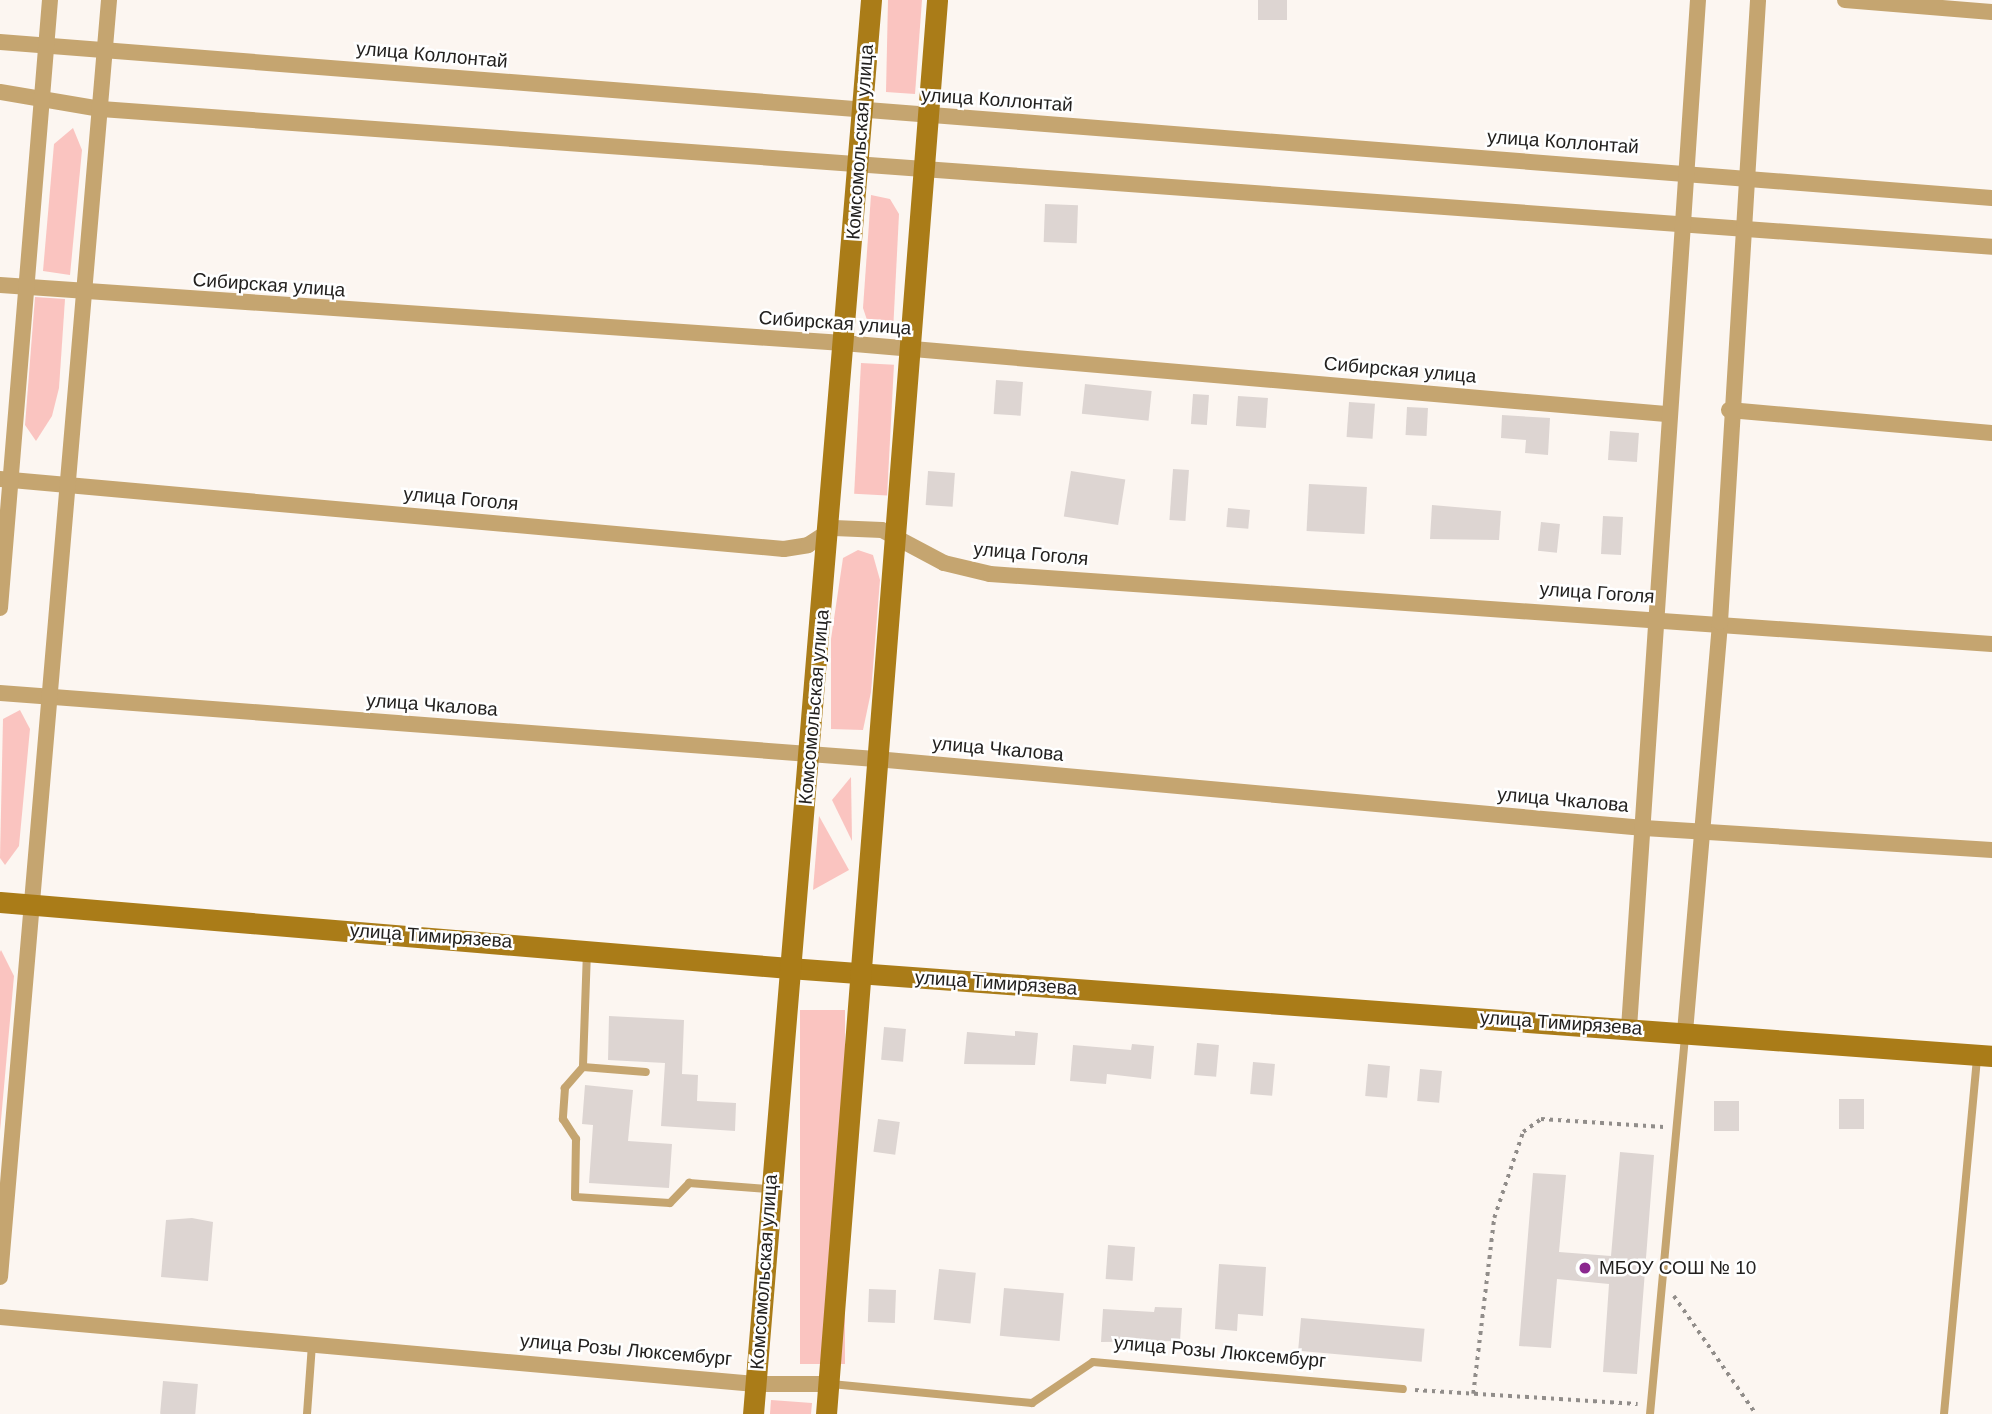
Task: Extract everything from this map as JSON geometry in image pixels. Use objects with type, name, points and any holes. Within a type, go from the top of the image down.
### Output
[{"type":"street","points":[[0,608],[4,479],[27,288],[50,0]]},
{"type":"street","points":[[0,1277],[50,698],[65,485],[101,109],[108,0]]},
{"type":"street","name":"Комсомольская улица","points":[[753,1414],[789,968],[831,529],[871,0]]},
{"type":"street","points":[[826,1414],[876,760],[912,349],[937,0]]},
{"type":"street","points":[[1629,1028],[1644,828],[1666,414],[1698,0]]},
{"type":"street","points":[[1685,1031],[1720,622],[1729,410],[1758,0]]},
{"type":"street","points":[[1845,0],[1992,12]]},
{"type":"street","name":"улица Коллонтай","points":[[0,42],[1992,198]]},
{"type":"street","points":[[0,92],[44,96],[101,109],[1992,247]]},
{"type":"street","name":"Сибирская улица","points":[[0,285],[82,294],[843,343],[1666,414]]},
{"type":"street","points":[[1729,410],[1992,433]]},
{"type":"street","name":"улица Гоголя","points":[[4,479],[784,549],[808,545],[831,529],[897,534],[944,563],[990,574],[1720,622],[1992,645]]},
{"type":"street","name":"улица Чкалова","points":[[0,693],[810,754],[1644,828],[1992,850]]},
{"type":"street","name":"улица Тимирязева","points":[[0,902],[587,948],[789,968],[1685,1031],[1984,1056]]},
{"type":"street","name":"улица Розы Люксембург","points":[[0,1317],[312,1341],[755,1384],[828,1384]]},
{"type":"lane","points":[[587,948],[583,1067],[565,1088],[564,1109],[576,1139],[575,1197],[670,1203],[689,1183],[770,1189]]},
{"type":"lane","points":[[1651,1410],[1685,1031]]},
{"type":"lane","points":[[1944,1414],[1984,1056]]},
{"type":"lane","points":[[583,1067],[646,1072]]},
{"type":"lane","points":[[307,1414],[312,1341]]},
{"type":"lane","name":"улица Розы Люксембург","points":[[828,1384],[1032,1403],[1093,1362],[1403,1389]]},
{"type":"path","points":[[1473,1394],[1494,1219],[1523,1132],[1541,1119],[1676,1128]]},
{"type":"path","points":[[1663,1272],[1680,1310],[1756,1414]]},
{"type":"path","points":[[1403,1389],[1651,1410]]},
{"type":"shaded area","points":[[888,0],[922,0],[915,94],[886,92]]},
{"type":"shaded area","points":[[73,128],[82,150],[70,275],[43,271],[54,144]]},
{"type":"shaded area","points":[[871,195],[890,199],[899,214],[893,332],[869,326],[863,308]]},
{"type":"shaded area","points":[[35,297],[65,299],[59,388],[52,416],[36,441],[25,425]]},
{"type":"shaded area","points":[[861,363],[894,365],[887,496],[854,494]]},
{"type":"shaded area","points":[[858,550],[873,555],[880,580],[871,692],[863,730],[831,729],[831,639],[843,558]]},
{"type":"shaded area","points":[[20,710],[30,729],[19,846],[5,865],[0,858],[3,719]]},
{"type":"shaded area","points":[[851,777],[852,841],[832,800]]},
{"type":"shaded area","points":[[819,816],[849,870],[813,890]]},
{"type":"shaded area","points":[[1,950],[14,976],[0,1131],[0,952]]},
{"type":"shaded area","points":[[800,1010],[845,1010],[845,1364],[800,1364]]},
{"type":"shaded area","points":[[771,1400],[812,1403],[811,1414],[770,1414]]},
{"type":"building","points":[[1258,0],[1287,0],[1287,20],[1258,20]]},
{"type":"building","points":[[1045,204],[1078,205],[1077,243],[1044,242]]},
{"type":"building","points":[[996,380],[1023,382],[1021,416],[994,414]]},
{"type":"building","points":[[1085,384],[1152,391],[1148,421],[1082,414]]},
{"type":"building","points":[[1193,394],[1209,395],[1207,425],[1191,424]]},
{"type":"building","points":[[1238,396],[1268,398],[1266,428],[1236,426]]},
{"type":"building","points":[[1349,402],[1375,404],[1372,439],[1347,437]]},
{"type":"building","points":[[1407,407],[1428,408],[1427,436],[1406,435]]},
{"type":"building","points":[[1502,415],[1550,418],[1548,455],[1525,453],[1526,440],[1501,438]]},
{"type":"building","points":[[1610,431],[1639,433],[1637,462],[1608,460]]},
{"type":"building","points":[[1173,469],[1189,470],[1185,521],[1169,520]]},
{"type":"building","points":[[928,471],[955,473],[953,507],[926,505]]},
{"type":"building","points":[[1071,471],[1125,480],[1118,525],[1064,516]]},
{"type":"building","points":[[1309,484],[1367,487],[1364,534],[1307,531]]},
{"type":"building","points":[[1432,505],[1501,511],[1499,540],[1430,539]]},
{"type":"building","points":[[1228,508],[1250,510],[1248,529],[1226,527]]},
{"type":"building","points":[[1603,516],[1623,517],[1621,555],[1601,554]]},
{"type":"building","points":[[1541,522],[1560,524],[1557,553],[1538,551]]},
{"type":"building","points":[[609,1016],[684,1020],[682,1074],[698,1075],[697,1101],[736,1103],[735,1131],[661,1126],[665,1063],[608,1060]]},
{"type":"building","points":[[884,1027],[906,1029],[903,1062],[881,1060]]},
{"type":"building","points":[[1015,1031],[1038,1033],[1035,1065],[964,1064],[967,1032],[1015,1036]]},
{"type":"building","points":[[1197,1043],[1219,1045],[1216,1077],[1194,1075]]},
{"type":"building","points":[[1132,1044],[1154,1046],[1151,1079],[1107,1074],[1106,1084],[1070,1081],[1073,1045],[1131,1050]]},
{"type":"building","points":[[1253,1062],[1275,1064],[1272,1096],[1250,1094]]},
{"type":"building","points":[[1368,1064],[1390,1066],[1387,1098],[1365,1096]]},
{"type":"building","points":[[1420,1069],[1442,1071],[1439,1103],[1417,1101]]},
{"type":"building","points":[[585,1085],[633,1090],[628,1141],[672,1144],[669,1188],[589,1183],[593,1125],[582,1124]]},
{"type":"building","points":[[1839,1099],[1864,1099],[1864,1129],[1839,1129]]},
{"type":"building","points":[[1714,1101],[1739,1101],[1739,1131],[1714,1131]]},
{"type":"building","points":[[878,1119],[900,1122],[895,1155],[873,1152]]},
{"type":"building","name":"МБОУ СОШ № 10","points":[[1620,1152],[1654,1155],[1637,1374],[1603,1372],[1609,1284],[1557,1279],[1551,1348],[1519,1346],[1533,1173],[1566,1175],[1559,1252],[1611,1256]]},
{"type":"building","points":[[192,1218],[213,1222],[208,1281],[161,1277],[166,1220]]},
{"type":"building","points":[[1108,1245],[1135,1247],[1133,1281],[1106,1279]]},
{"type":"building","points":[[1219,1264],[1266,1267],[1263,1316],[1238,1314],[1237,1331],[1215,1329]]},
{"type":"building","points":[[939,1269],[976,1273],[970,1324],[934,1320]]},
{"type":"building","points":[[1004,1288],[1064,1293],[1060,1341],[1000,1336]]},
{"type":"building","points":[[869,1289],[896,1290],[895,1323],[868,1322]]},
{"type":"building","points":[[1155,1307],[1182,1308],[1180,1341],[1101,1342],[1103,1309],[1154,1312]]},
{"type":"building","points":[[1301,1318],[1425,1329],[1422,1362],[1298,1351]]},
{"type":"building","points":[[163,1381],[198,1384],[195,1414],[160,1414]]},
{"type":"place","name":"МБОУ СОШ № 10","points":[[1585,1268]]}]
